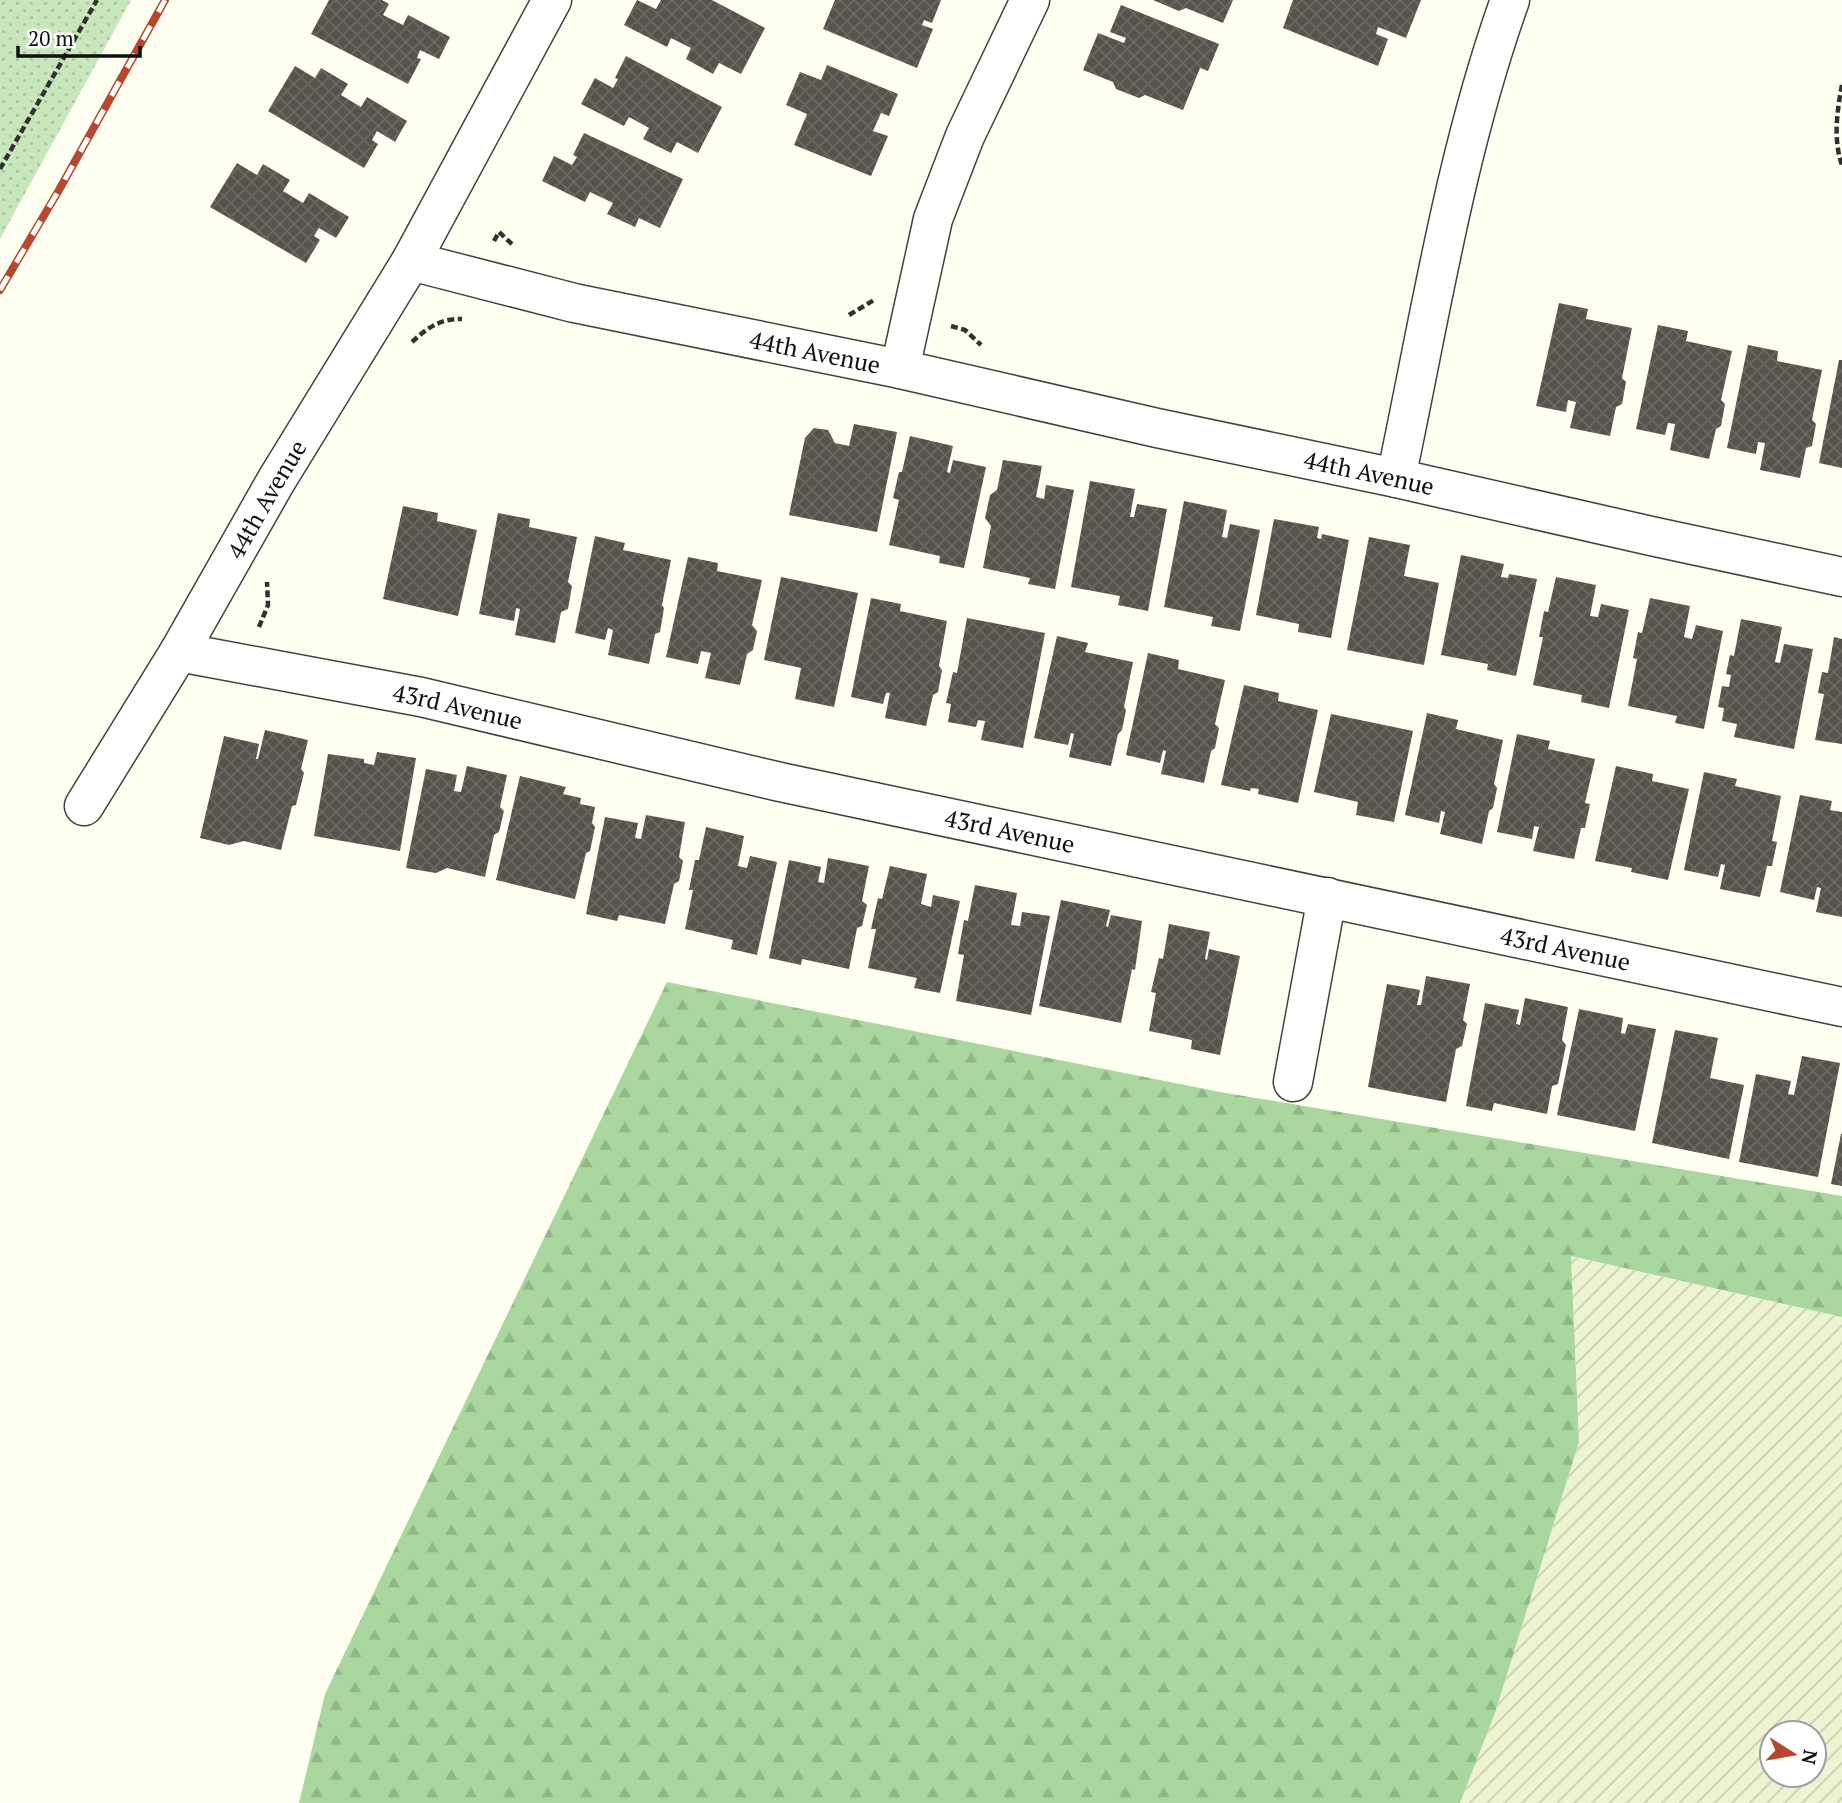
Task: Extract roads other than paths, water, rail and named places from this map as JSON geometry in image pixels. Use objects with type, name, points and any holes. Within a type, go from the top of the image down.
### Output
[{"type":"street","points":[[411,261],[552,0]]},
{"type":"street","points":[[900,369],[933,219],[965,136],[1030,0]]},
{"type":"street","points":[[1396,478],[1461,168],[1492,51],[1510,0]]},
{"type":"street","name":"44th Avenue","points":[[84,806],[179,652],[276,481],[411,261],[574,303],[900,369],[1157,428],[1842,577]]},
{"type":"street","name":"43rd Avenue","points":[[179,652],[421,697],[780,782],[1842,1007]]},
{"type":"street","points":[[1293,1082],[1327,897]]},
{"type":"railway","points":[[0,290],[165,0]]}]
